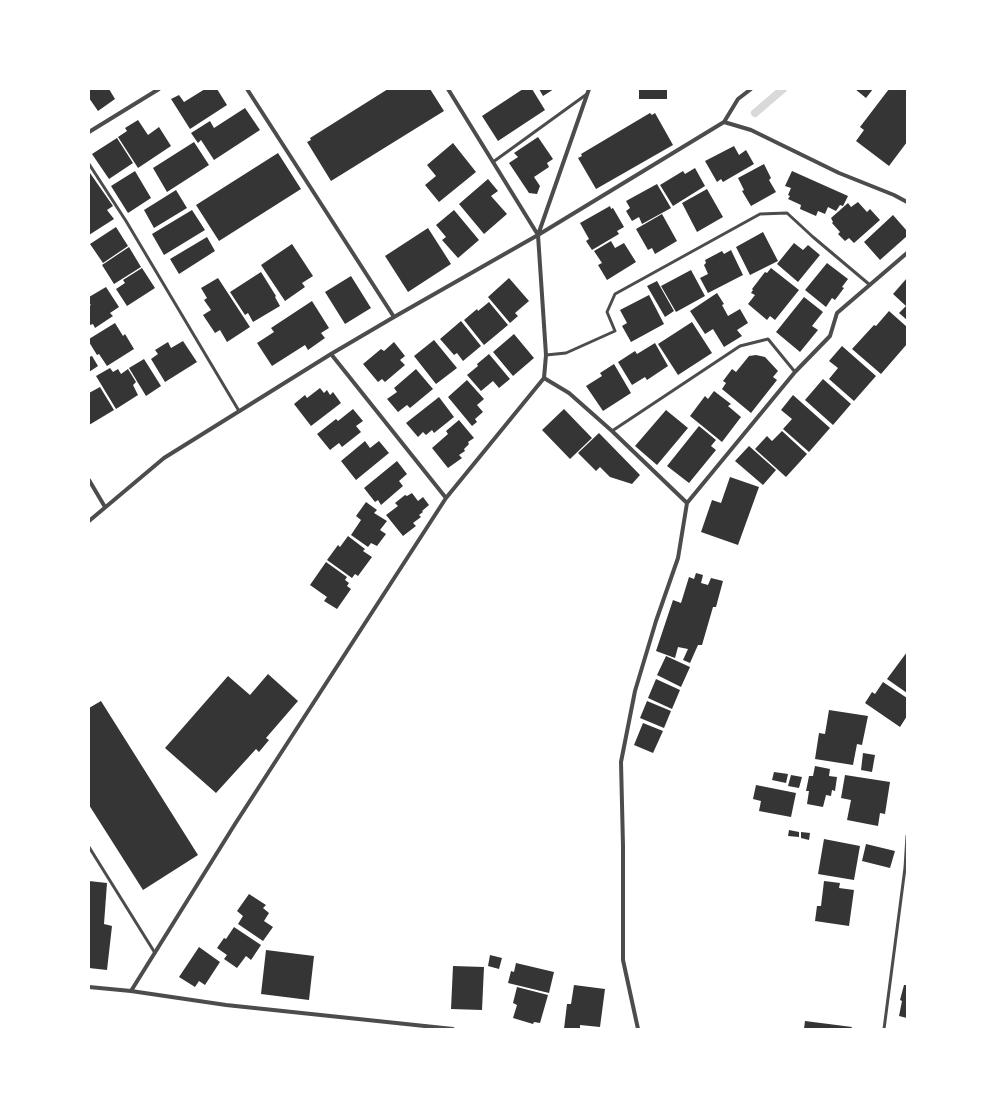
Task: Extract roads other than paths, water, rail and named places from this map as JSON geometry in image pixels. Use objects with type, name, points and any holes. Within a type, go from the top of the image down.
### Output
[{"type":"street","points":[[89,132],[159,89]]},
{"type":"street","points":[[247,89],[394,317]]},
{"type":"street","points":[[448,89],[538,235]]},
{"type":"street","points":[[131,992],[235,824],[446,498],[544,378],[546,355],[538,235],[589,89]]},
{"type":"street","points":[[89,521],[164,458],[331,354],[538,235],[724,122],[738,99],[751,89]]},
{"type":"street","points":[[724,122],[751,130],[839,174],[894,195],[907,202]]},
{"type":"street","points":[[638,1029],[623,960],[621,762],[635,691],[656,621],[678,558],[687,503],[795,372],[830,336],[837,313],[907,253]]},
{"type":"street","points":[[331,354],[446,498]]},
{"type":"street","points":[[544,378],[569,393],[612,431],[687,503]]},
{"type":"street","points":[[89,480],[106,507]]},
{"type":"street","points":[[89,987],[226,1005],[453,1029]]},
{"type":"lane","points":[[493,162],[587,94]]},
{"type":"lane","points":[[89,164],[126,220],[240,411]]},
{"type":"lane","points":[[546,355],[566,354],[615,332],[608,312],[615,294],[760,214],[787,213],[870,285]]},
{"type":"lane","points":[[612,431],[740,346],[768,339],[795,372]]},
{"type":"lane","points":[[884,1029],[905,868],[907,836]]},
{"type":"lane","points":[[89,847],[155,953]]},
{"type":"waterway","points":[[755,113],[783,89]]}]
